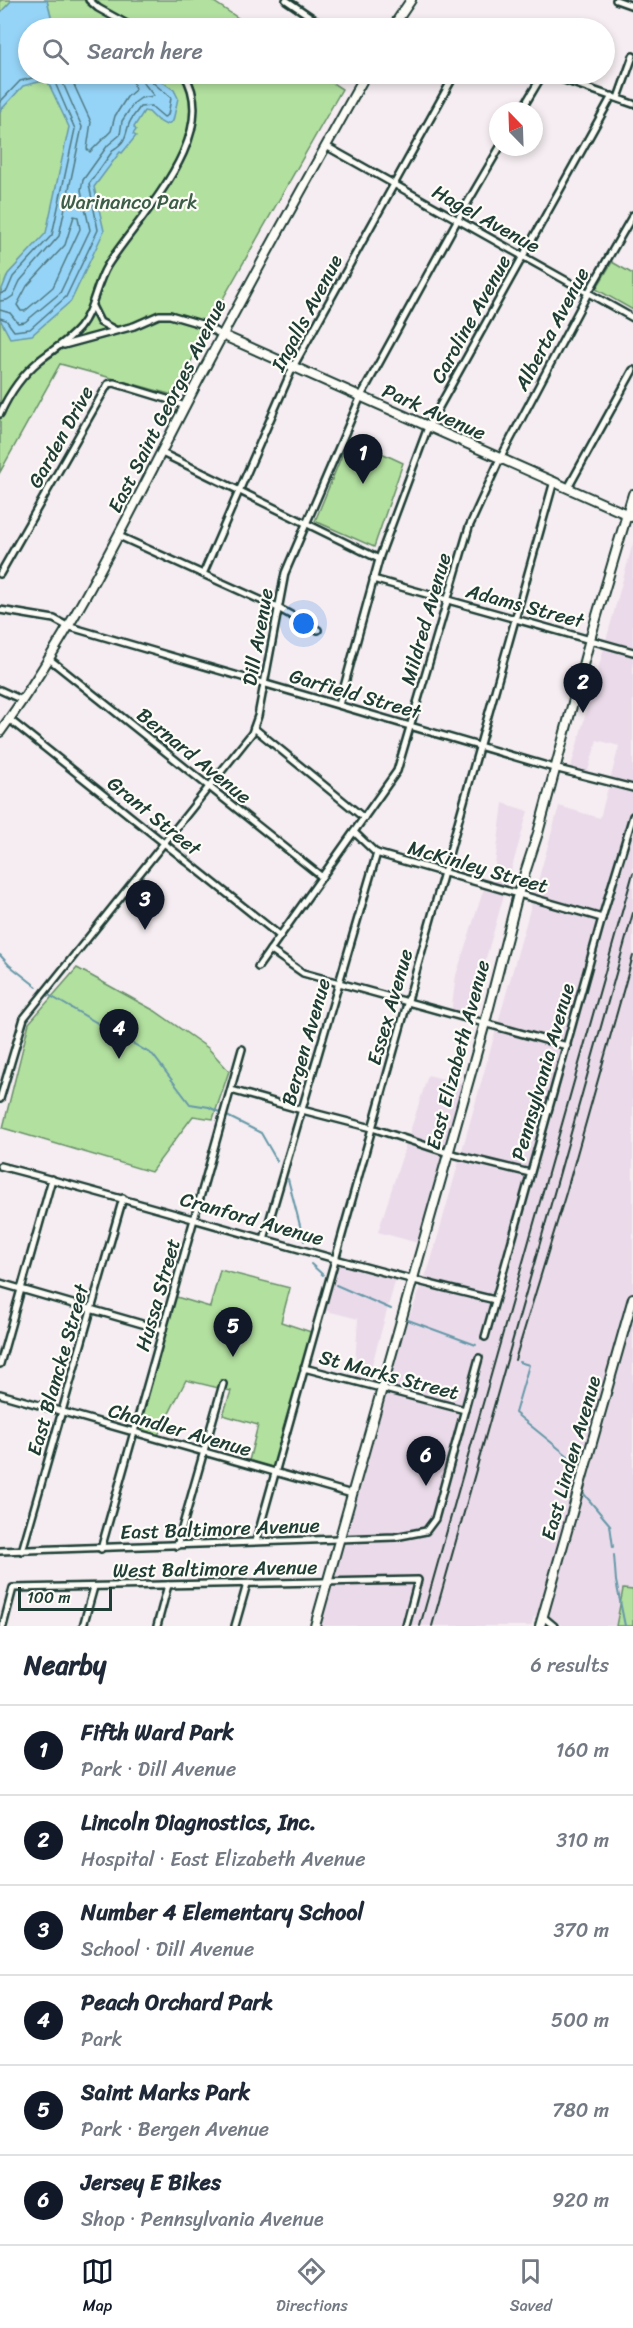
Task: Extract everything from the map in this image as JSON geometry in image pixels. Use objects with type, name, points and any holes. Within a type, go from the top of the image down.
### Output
[{"type":"street","points":[[89,0],[116,18]]},
{"type":"street","points":[[286,0],[312,18]]},
{"type":"street","points":[[399,18],[411,0]]},
{"type":"street","points":[[616,0],[633,6]]},
{"type":"street","name":"Caroline Avenue","points":[[339,705],[379,559],[428,427],[615,97],[633,56]]},
{"type":"street","points":[[0,414],[8,398],[39,360],[60,346],[81,326],[109,264],[159,197],[180,160],[193,118],[193,95],[188,84]]},
{"type":"street","name":"East Saint Georges Avenue","points":[[0,732],[48,658],[119,536],[184,406],[360,84]]},
{"type":"street","name":"Ingalls Avenue","points":[[202,574],[294,368],[449,84]]},
{"type":"street","points":[[527,102],[539,84]]},
{"type":"street","points":[[575,84],[633,104]]},
{"type":"street","name":"Hagel Avenue","points":[[326,146],[633,318]]},
{"type":"street","name":"Dill Avenue","points":[[0,1099],[24,1018],[254,728],[285,573],[361,398],[495,156]]},
{"type":"street","name":"Alberta Avenue","points":[[500,459],[588,293],[633,215]]},
{"type":"street","points":[[92,304],[100,322],[117,331]]},
{"type":"street","points":[[60,346],[117,331],[159,315],[170,315],[201,324],[222,335]]},
{"type":"street","name":"Park Avenue","points":[[222,335],[629,516]]},
{"type":"street","points":[[568,488],[633,370]]},
{"type":"street","name":"Garden Drive","points":[[0,574],[108,384],[114,382],[184,406]]},
{"type":"street","points":[[162,453],[379,559]]},
{"type":"street","name":"Mildred Avenue","points":[[354,832],[397,771],[469,527],[500,459]]},
{"type":"street","name":"Essex Avenue","points":[[256,1541],[554,481]]},
{"type":"street","name":"East Elizabeth Avenue","points":[[315,1626],[485,1023],[518,894],[556,769],[590,639],[629,516],[633,494]]},
{"type":"street","points":[[119,536],[278,608],[318,630]]},
{"type":"street","name":"Adams Street","points":[[373,579],[633,652]]},
{"type":"street","name":"Garfield Street","points":[[0,610],[54,619],[67,626],[264,684],[556,769],[633,788]]},
{"type":"street","name":"Bernard Avenue","points":[[48,658],[322,877]]},
{"type":"street","points":[[0,690],[22,700]]},
{"type":"street","name":"Grant Street","points":[[9,719],[280,936]]},
{"type":"street","points":[[254,728],[364,818]]},
{"type":"street","name":"Pennsylvania Avenue","points":[[485,1337],[602,918],[633,816]]},
{"type":"street","points":[[258,967],[354,832]]},
{"type":"street","name":"McKinley Street","points":[[354,832],[377,853],[443,874],[602,918]]},
{"type":"street","name":"Bergen Avenue","points":[[264,1239],[377,853]]},
{"type":"street","points":[[270,950],[303,973],[567,1046]]},
{"type":"street","name":"Hussa Street","points":[[101,1549],[242,1049]]},
{"type":"street","points":[[231,1090],[372,1128],[448,1153],[530,1173]]},
{"type":"street","name":"Cranford Avenue","points":[[0,1166],[123,1198],[412,1281],[495,1300]]},
{"type":"street","points":[[0,1364],[52,1179]]},
{"type":"street","name":"East Blancke Street","points":[[22,1551],[123,1198]]},
{"type":"street","points":[[0,1283],[163,1330]]},
{"type":"street","name":"East Linden Avenue","points":[[540,1626],[633,1298]]},
{"type":"street","points":[[465,1410],[479,1358]]},
{"type":"street","name":"St Marks Street","points":[[304,1368],[465,1410]]},
{"type":"street","points":[[177,1546],[223,1384]]},
{"type":"street","name":"Chandler Avenue","points":[[0,1394],[352,1494]]},
{"type":"street","name":"East Baltimore Avenue","points":[[0,1551],[340,1540],[426,1531],[435,1519],[465,1410]]},
{"type":"street","name":"West Baltimore Avenue","points":[[3,1626],[13,1588],[418,1580],[406,1626]]},
{"type":"street","points":[[235,1626],[247,1584]]},
{"type":"street","points":[[157,1626],[168,1585]]},
{"type":"street","points":[[82,1626],[94,1587]]},
{"type":"street","points":[[542,1616],[554,1626]]},
{"type":"shaded area","points":[[633,543],[633,1590],[623,1590],[616,1626],[562,1626],[553,1619],[534,1617],[531,1626],[316,1626],[381,1388],[430,1264],[559,806],[600,818],[619,746],[597,740],[587,774],[570,770]]},
{"type":"shaded area","points":[[503,803],[528,811],[469,1018],[451,1013],[456,975],[485,885],[492,887]]},
{"type":"shaded area","points":[[428,1075],[463,1084],[418,1243],[378,1232]]},
{"type":"shaded area","points":[[337,1259],[397,1275],[367,1382],[354,1378],[358,1319],[323,1310]]},
{"type":"green space","name":"Warinanco Park","points":[[0,0],[211,0],[238,18],[18,18],[18,84],[334,84],[342,89],[212,318],[176,393],[173,395],[60,364],[0,472]]},
{"type":"green space","points":[[612,262],[633,274],[633,310],[596,289]]},
{"type":"green space","points":[[349,438],[403,463],[374,547],[315,521]]},
{"type":"green space","points":[[77,968],[155,1011],[208,1048],[229,1071],[213,1119],[193,1116],[151,1172],[3,1128],[29,1023]]},
{"type":"green space","points":[[220,1270],[290,1288],[281,1322],[317,1334],[279,1474],[248,1465],[258,1425],[223,1415],[231,1391],[186,1380],[157,1437],[134,1431],[173,1296],[210,1307]]},
{"type":"green space","points":[[623,1589],[633,1590],[633,1626],[616,1626]]},
{"type":"water","points":[[12,0],[47,0],[52,18],[18,18],[18,84],[31,84],[23,86],[0,111],[0,13]]},
{"type":"water","points":[[49,84],[165,84],[174,90],[178,98],[173,121],[166,125],[149,112],[144,111],[134,127],[136,130],[133,134],[136,136],[122,153],[120,152],[94,187],[104,231],[71,301],[32,335],[10,338],[0,319],[0,294],[8,274],[46,233],[69,127]]},
{"type":"waterway","points":[[0,955],[37,987]]},
{"type":"waterway","points":[[47,994],[153,1055],[190,1104],[209,1107],[261,1133],[277,1161]]},
{"type":"waterway","points":[[288,1179],[304,1241]]},
{"type":"waterway","points":[[311,1264],[323,1275]]},
{"type":"waterway","points":[[336,1285],[391,1309]]},
{"type":"waterway","points":[[408,1320],[476,1345]]},
{"type":"waterway","points":[[519,1362],[529,1365],[515,1413],[573,1460],[572,1479],[576,1484]]},
{"type":"waterway","points":[[584,1494],[610,1525],[613,1547]]},
{"type":"waterway","points":[[614,1555],[616,1581],[625,1626]]},
{"type":"railway","points":[[420,1626],[633,873]]},
{"type":"railway","points":[[432,1626],[633,913]]},
{"type":"railway","points":[[515,1360],[566,1193],[633,956]]},
{"type":"place","name":"Fifth Ward Park","points":[[363,484]]},
{"type":"place","name":"Lincoln Diagnostics, Inc.","points":[[583,713]]},
{"type":"place","name":"Number 4 Elementary School","points":[[145,930]]},
{"type":"place","name":"Peach Orchard Park","points":[[119,1059]]},
{"type":"place","name":"Saint Marks Park","points":[[233,1357]]},
{"type":"place","name":"Jersey E Bikes","points":[[426,1486]]}]
